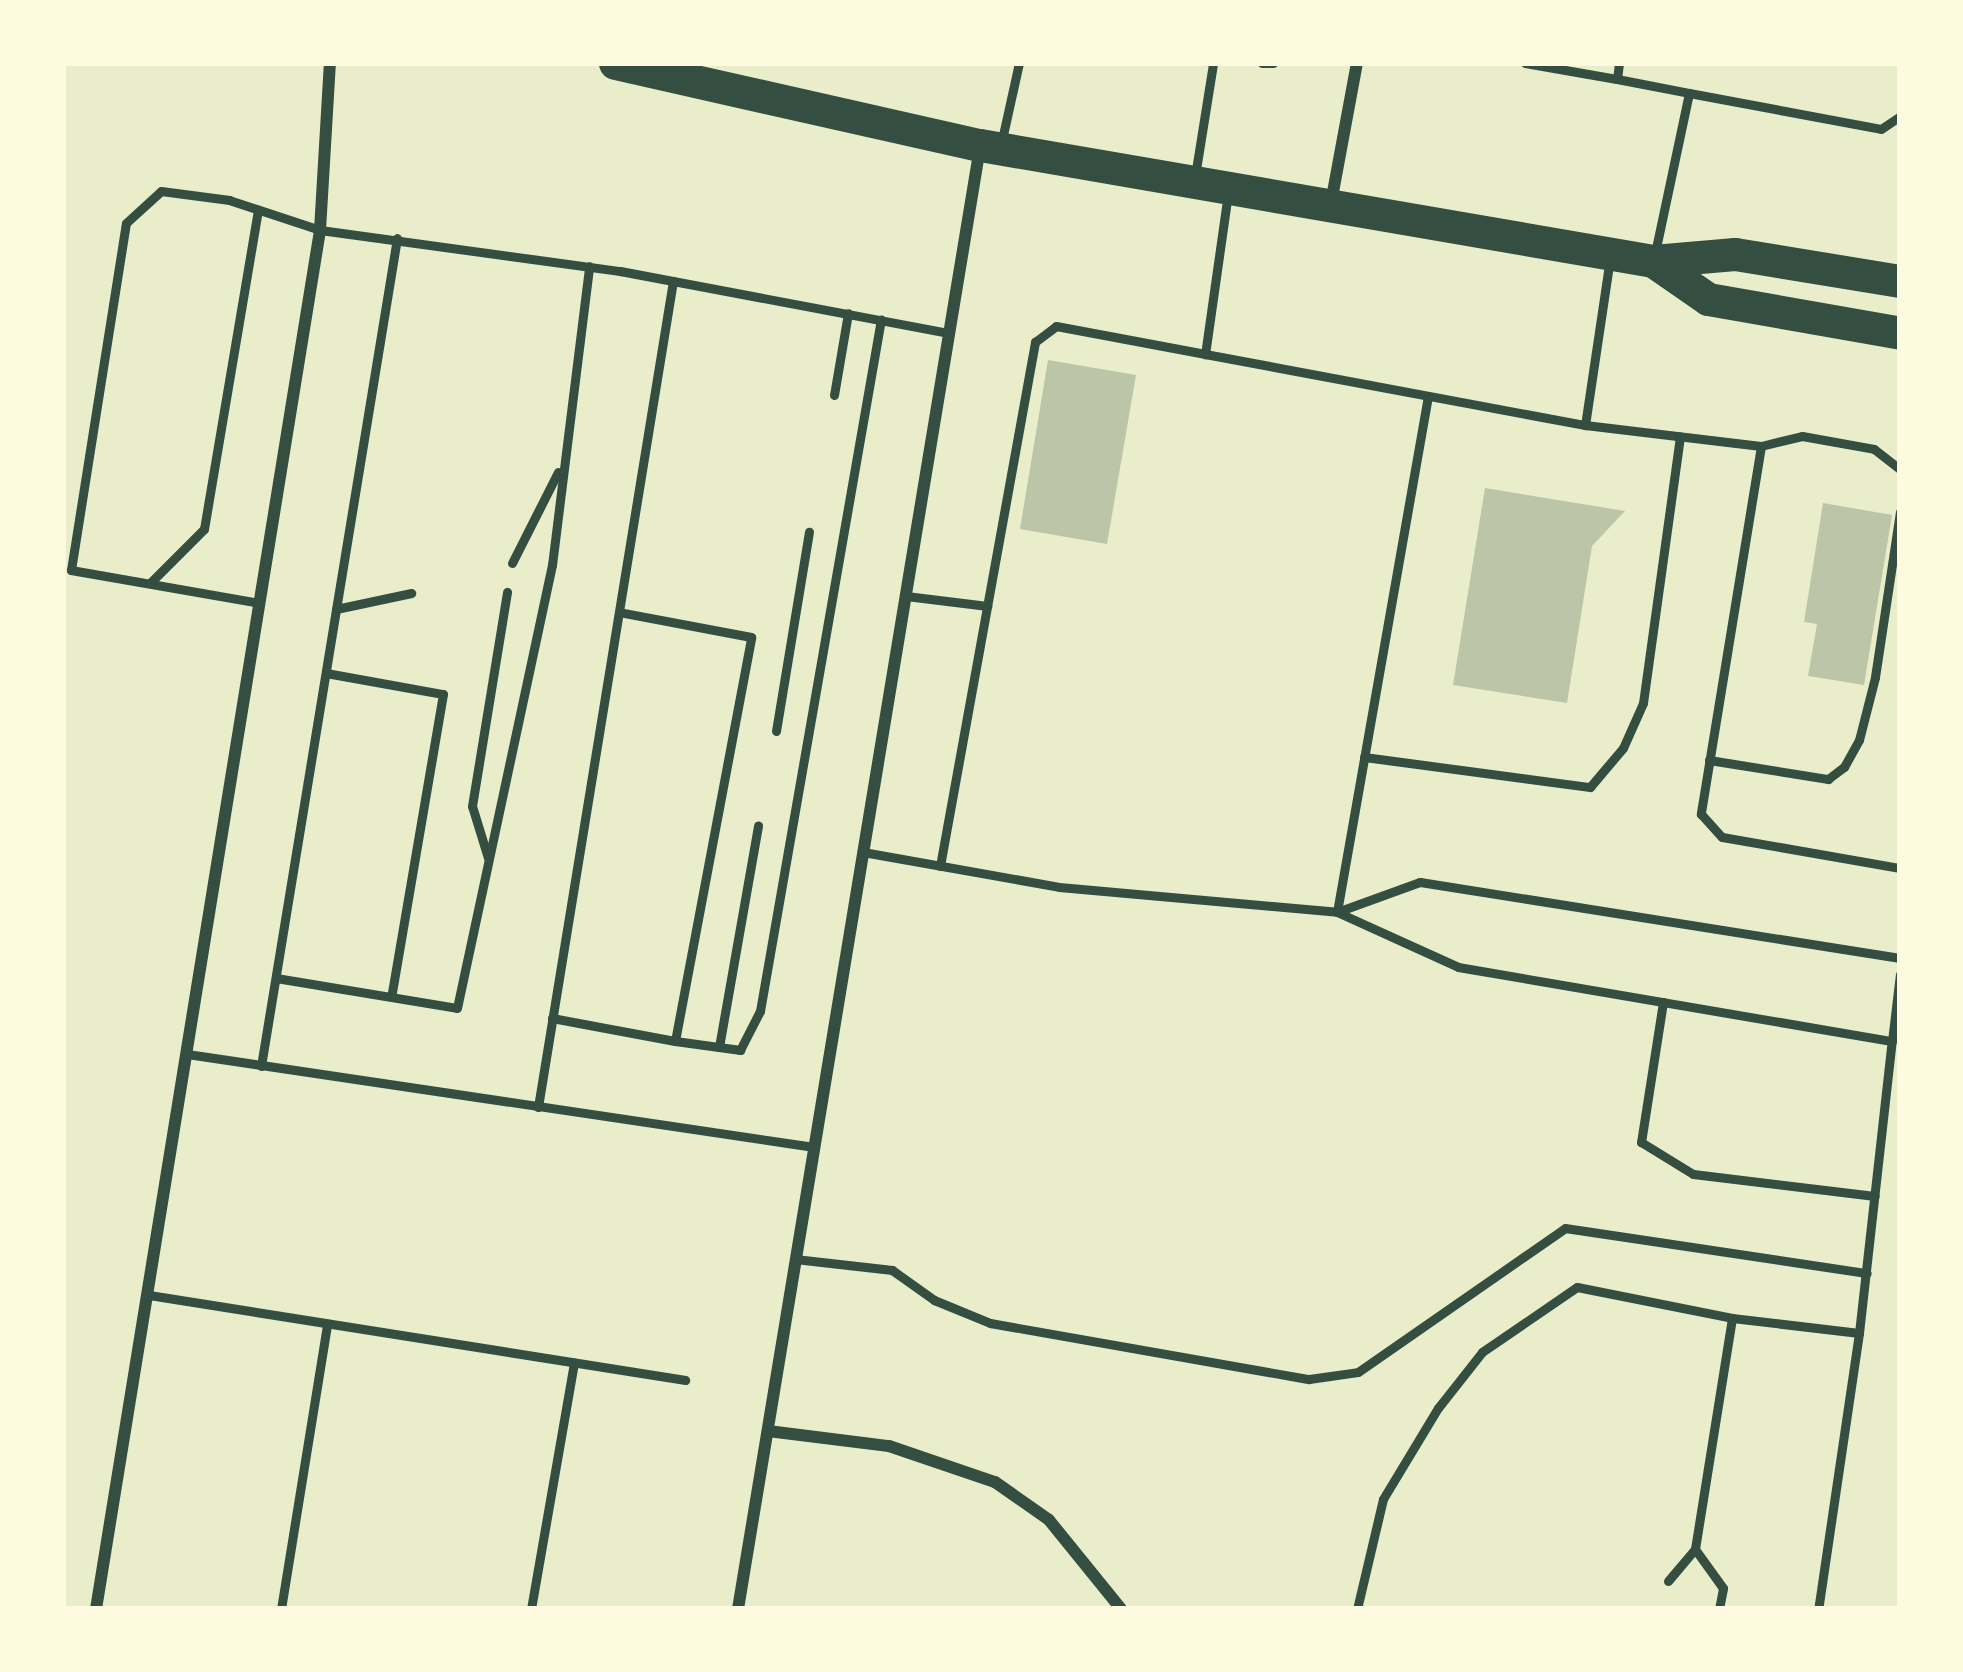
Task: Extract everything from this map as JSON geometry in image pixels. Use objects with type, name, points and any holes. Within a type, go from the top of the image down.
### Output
[{"type":"highway","points":[[615,63],[716,72],[990,147],[1653,261],[1735,254],[1900,281]]},
{"type":"highway","points":[[1653,261],[1708,299],[1900,333]]},
{"type":"street","points":[[97,1609],[320,230],[330,63]]},
{"type":"street","points":[[1331,204],[1357,63]]},
{"type":"street","points":[[738,1609],[949,333],[990,147]]},
{"type":"street","points":[[768,1431],[889,1446],[995,1482],[1049,1520],[1121,1609]]},
{"type":"lane","points":[[990,147],[1019,63]]},
{"type":"lane","points":[[1194,181],[1213,63]]},
{"type":"lane","points":[[1262,63],[1274,63]]},
{"type":"lane","points":[[1525,63],[1881,129],[1900,116]]},
{"type":"lane","points":[[1617,79],[1619,63]]},
{"type":"lane","points":[[1653,261],[1689,93]]},
{"type":"lane","points":[[1204,354],[1229,187]]},
{"type":"lane","points":[[260,603],[70,570],[126,223],[161,191],[230,200],[257,214],[320,230],[589,266],[949,333]]},
{"type":"lane","points":[[149,584],[204,529],[257,214]]},
{"type":"lane","points":[[261,1066],[397,238]]},
{"type":"lane","points":[[1585,425],[1611,253]]},
{"type":"lane","points":[[276,978],[458,1008],[552,565],[560,468],[589,266]]},
{"type":"lane","points":[[538,1107],[673,281]]},
{"type":"lane","points":[[834,395],[848,314]]},
{"type":"lane","points":[[552,1018],[740,1050],[760,1010],[881,320]]},
{"type":"lane","points":[[940,866],[1035,342],[1056,326],[1585,425],[1761,446],[1802,436],[1874,449],[1900,470]]},
{"type":"lane","points":[[1337,913],[1428,396]]},
{"type":"lane","points":[[1364,758],[1590,787],[1623,748],[1643,703],[1680,437]]},
{"type":"lane","points":[[1761,446],[1701,814],[1722,837],[1900,868]]},
{"type":"lane","points":[[512,563],[560,468]]},
{"type":"lane","points":[[1709,760],[1828,779],[1844,767],[1859,740],[1875,677],[1900,512]]},
{"type":"lane","points":[[776,731],[809,532]]},
{"type":"lane","points":[[489,864],[472,806],[508,592]]},
{"type":"lane","points":[[336,609],[411,593]]},
{"type":"lane","points":[[906,596],[987,606]]},
{"type":"lane","points":[[619,612],[751,637],[675,1041]]},
{"type":"lane","points":[[326,673],[443,694],[391,997]]},
{"type":"lane","points":[[719,1048],[758,825]]},
{"type":"lane","points":[[863,853],[1059,887],[1337,913],[1458,968],[1892,1041]]},
{"type":"lane","points":[[1337,913],[1420,882],[1900,958]]},
{"type":"lane","points":[[1818,1609],[1867,1273],[1900,974]]},
{"type":"lane","points":[[1663,1003],[1641,1142],[1693,1174],[1875,1196]]},
{"type":"lane","points":[[188,1054],[814,1148]]},
{"type":"lane","points":[[795,1259],[892,1270],[934,1300],[990,1323],[1309,1379],[1358,1372],[1565,1228],[1867,1273]]},
{"type":"lane","points":[[1357,1609],[1383,1499],[1482,1352],[1577,1287],[1732,1318],[1859,1333]]},
{"type":"lane","points":[[149,1295],[685,1381]]},
{"type":"lane","points":[[1668,1581],[1695,1549],[1732,1318]]},
{"type":"lane","points":[[280,1609],[327,1324]]},
{"type":"lane","points":[[531,1609],[574,1363]]},
{"type":"lane","points":[[1695,1549],[1723,1588],[1719,1609]]},
{"type":"building","points":[[1048,360],[1136,375],[1107,544],[1020,529]]},
{"type":"building","points":[[1485,488],[1625,511],[1592,546],[1567,703],[1453,685]]},
{"type":"building","points":[[1823,503],[1892,515],[1864,685],[1808,676],[1817,624],[1804,622]]}]
